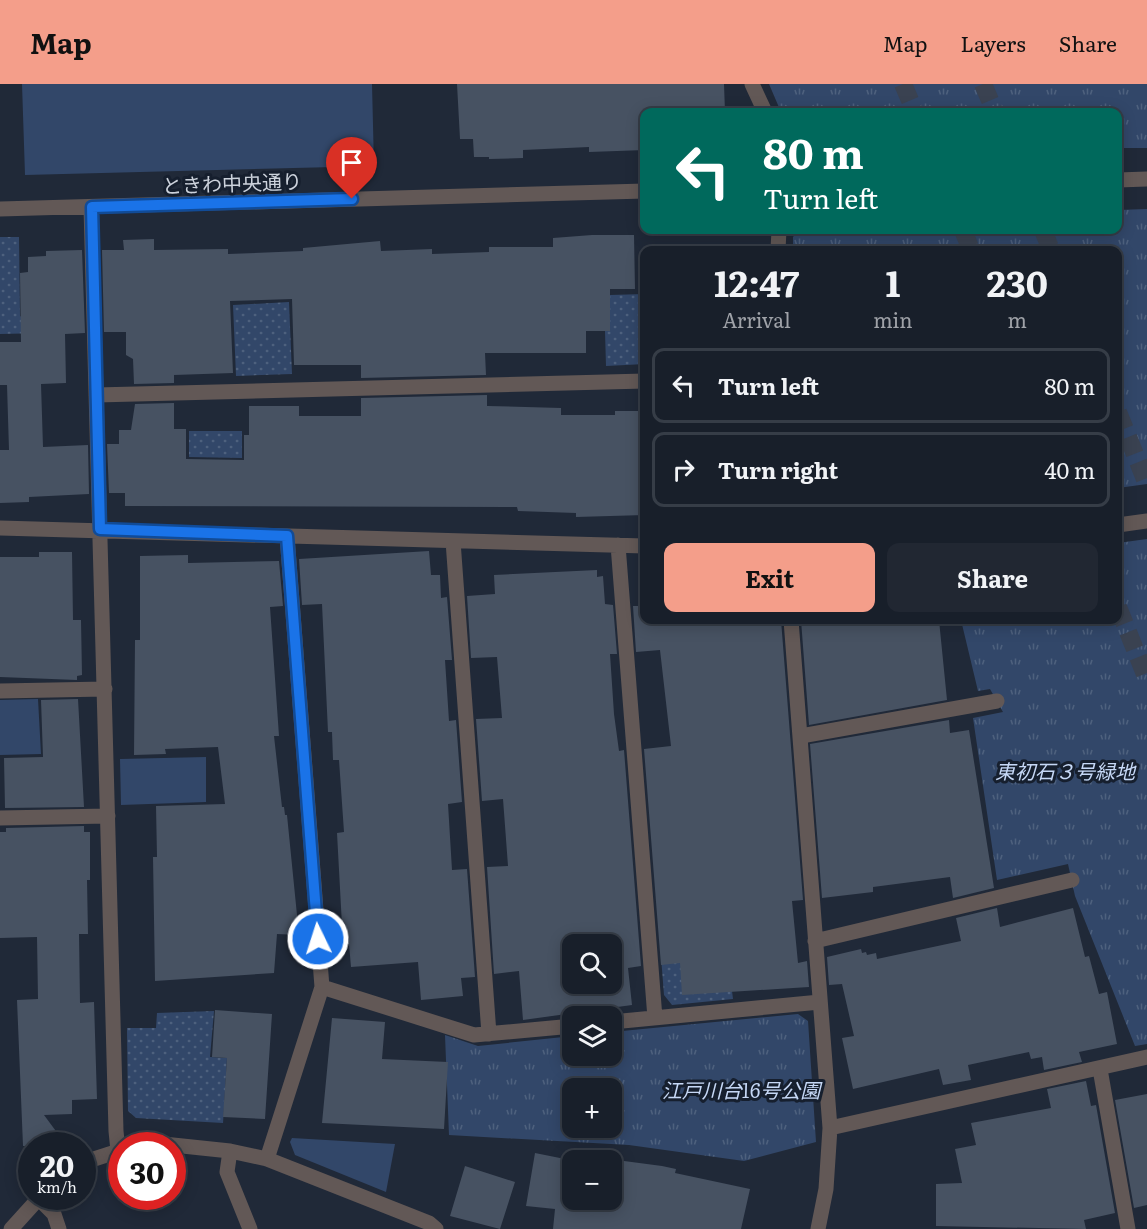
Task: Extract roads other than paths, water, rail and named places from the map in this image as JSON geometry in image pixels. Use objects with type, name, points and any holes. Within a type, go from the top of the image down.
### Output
[{"type":"street","points":[[752,84],[763,108]]},
{"type":"street","points":[[1122,180],[1147,179]]},
{"type":"street","name":"ときわ中央通り","points":[[0,209],[640,191]]},
{"type":"street","points":[[92,207],[116,1132]]},
{"type":"street","points":[[96,395],[640,381]]},
{"type":"street","points":[[1122,524],[1147,521]]},
{"type":"street","points":[[0,528],[640,546]]},
{"type":"street","points":[[267,1159],[322,987],[287,536]]},
{"type":"street","points":[[453,541],[489,1034]]},
{"type":"street","points":[[618,545],[655,1018]]},
{"type":"street","points":[[791,624],[830,1128],[826,1189],[818,1229]]},
{"type":"street","points":[[0,692],[105,689]]},
{"type":"street","points":[[801,735],[997,701]]},
{"type":"street","points":[[0,818],[108,816]]},
{"type":"street","points":[[815,941],[1072,880]]},
{"type":"street","points":[[322,987],[474,1035],[562,1027]]},
{"type":"street","points":[[622,1021],[820,1002]]},
{"type":"street","points":[[830,1128],[1147,1057]]},
{"type":"street","points":[[1100,1069],[1128,1229]]},
{"type":"street","points":[[186,1146],[230,1151],[267,1159],[429,1223],[436,1229]]},
{"type":"street","points":[[230,1151],[227,1172],[250,1229]]},
{"type":"street","points":[[11,1229],[28,1210]]},
{"type":"street","points":[[50,1210],[59,1229]]},
{"type":"tunnel","points":[[903,84],[913,108]]},
{"type":"tunnel","points":[[983,84],[993,108]]},
{"type":"tunnel","points":[[965,234],[969,246]]},
{"type":"tunnel","points":[[1045,234],[1049,246]]},
{"type":"tunnel","points":[[1122,422],[1147,484]]},
{"type":"tunnel","points":[[1122,617],[1147,679]]},
{"type":"park label","name":"東初石３号緑地","points":[[1065,770]]},
{"type":"park label","name":"江戸川台16号公園","points":[[741,1089]]}]
